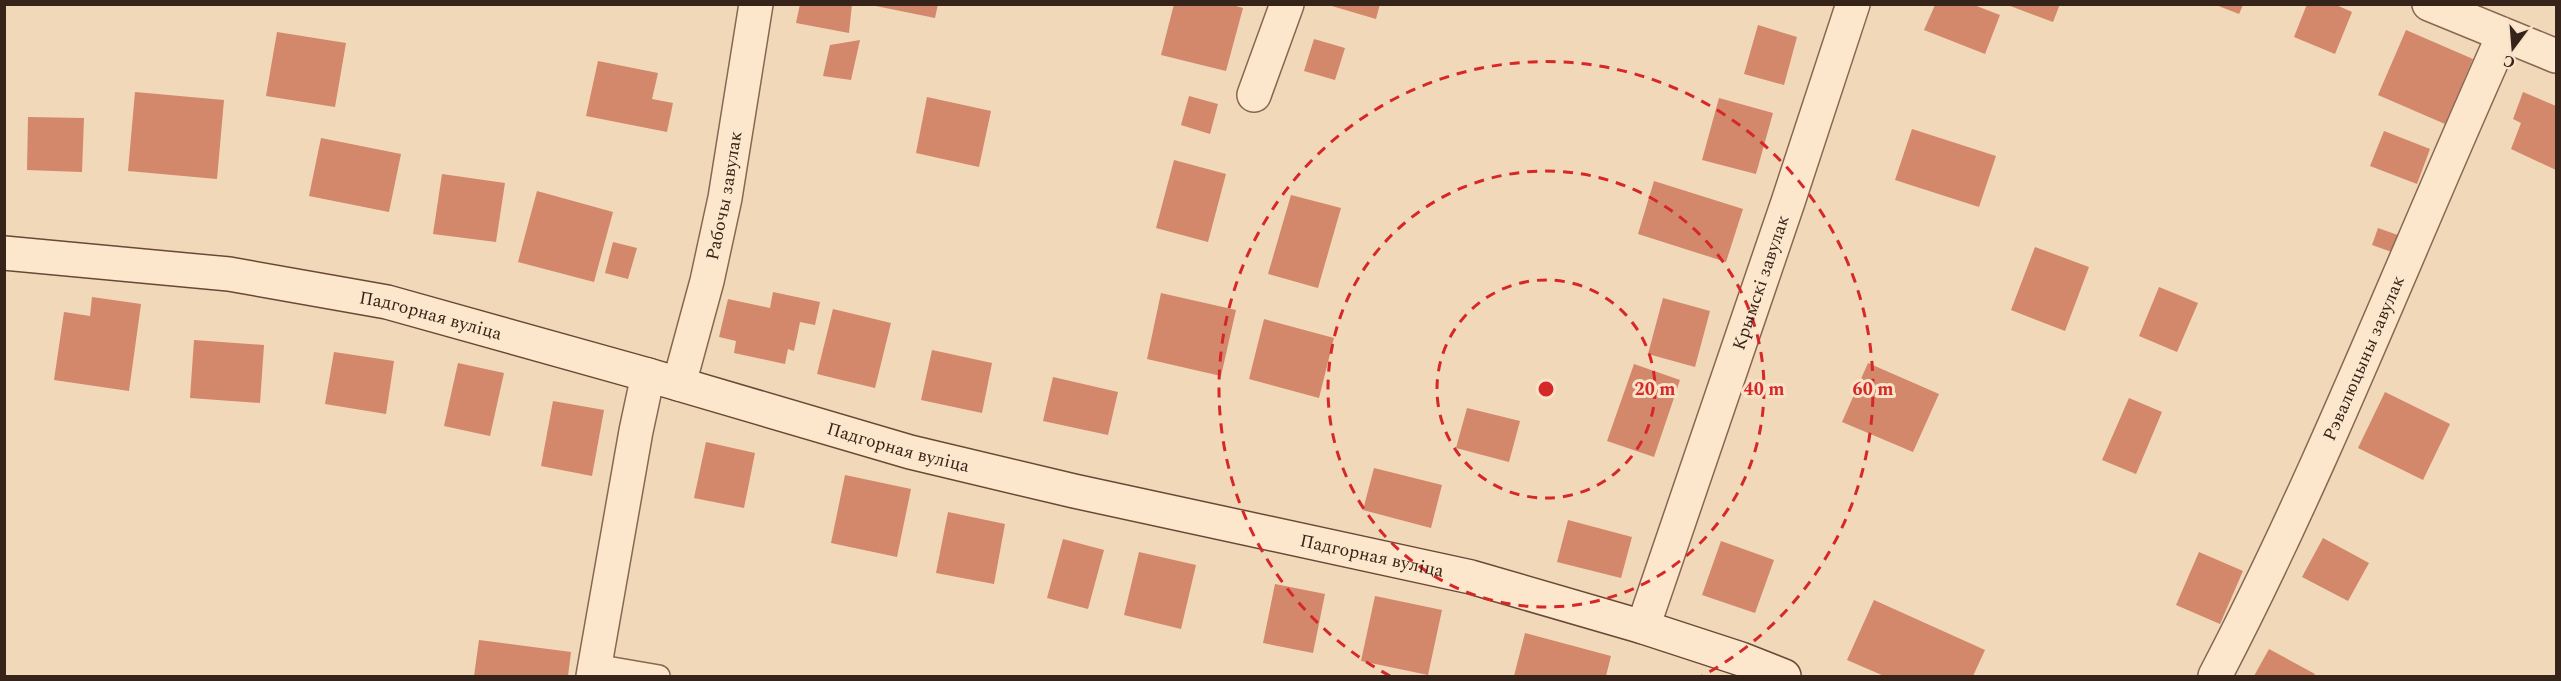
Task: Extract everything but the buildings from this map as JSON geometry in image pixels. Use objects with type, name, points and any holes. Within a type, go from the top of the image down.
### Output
[{"type":"street","name":"Рабочы завулак","points":[[679,384],[707,281],[725,198],[756,4]]},
{"type":"street","points":[[1254,95],[1287,4]]},
{"type":"street","name":"Крымскі завулак","points":[[1642,627],[1785,214],[1853,4]]},
{"type":"street","points":[[2429,4],[2556,56]]},
{"type":"street","name":"Рэвалюцыны завулак","points":[[2215,676],[2263,584],[2348,397],[2433,191],[2503,36]]},
{"type":"street","name":"Падгорная вуліца","points":[[4,253],[229,274],[387,302],[910,452],[1471,577],[1642,627],[1742,659],[1784,676]]},
{"type":"street","points":[[594,671],[648,375]]},
{"type":"lane","points":[[594,671],[659,676]]}]
